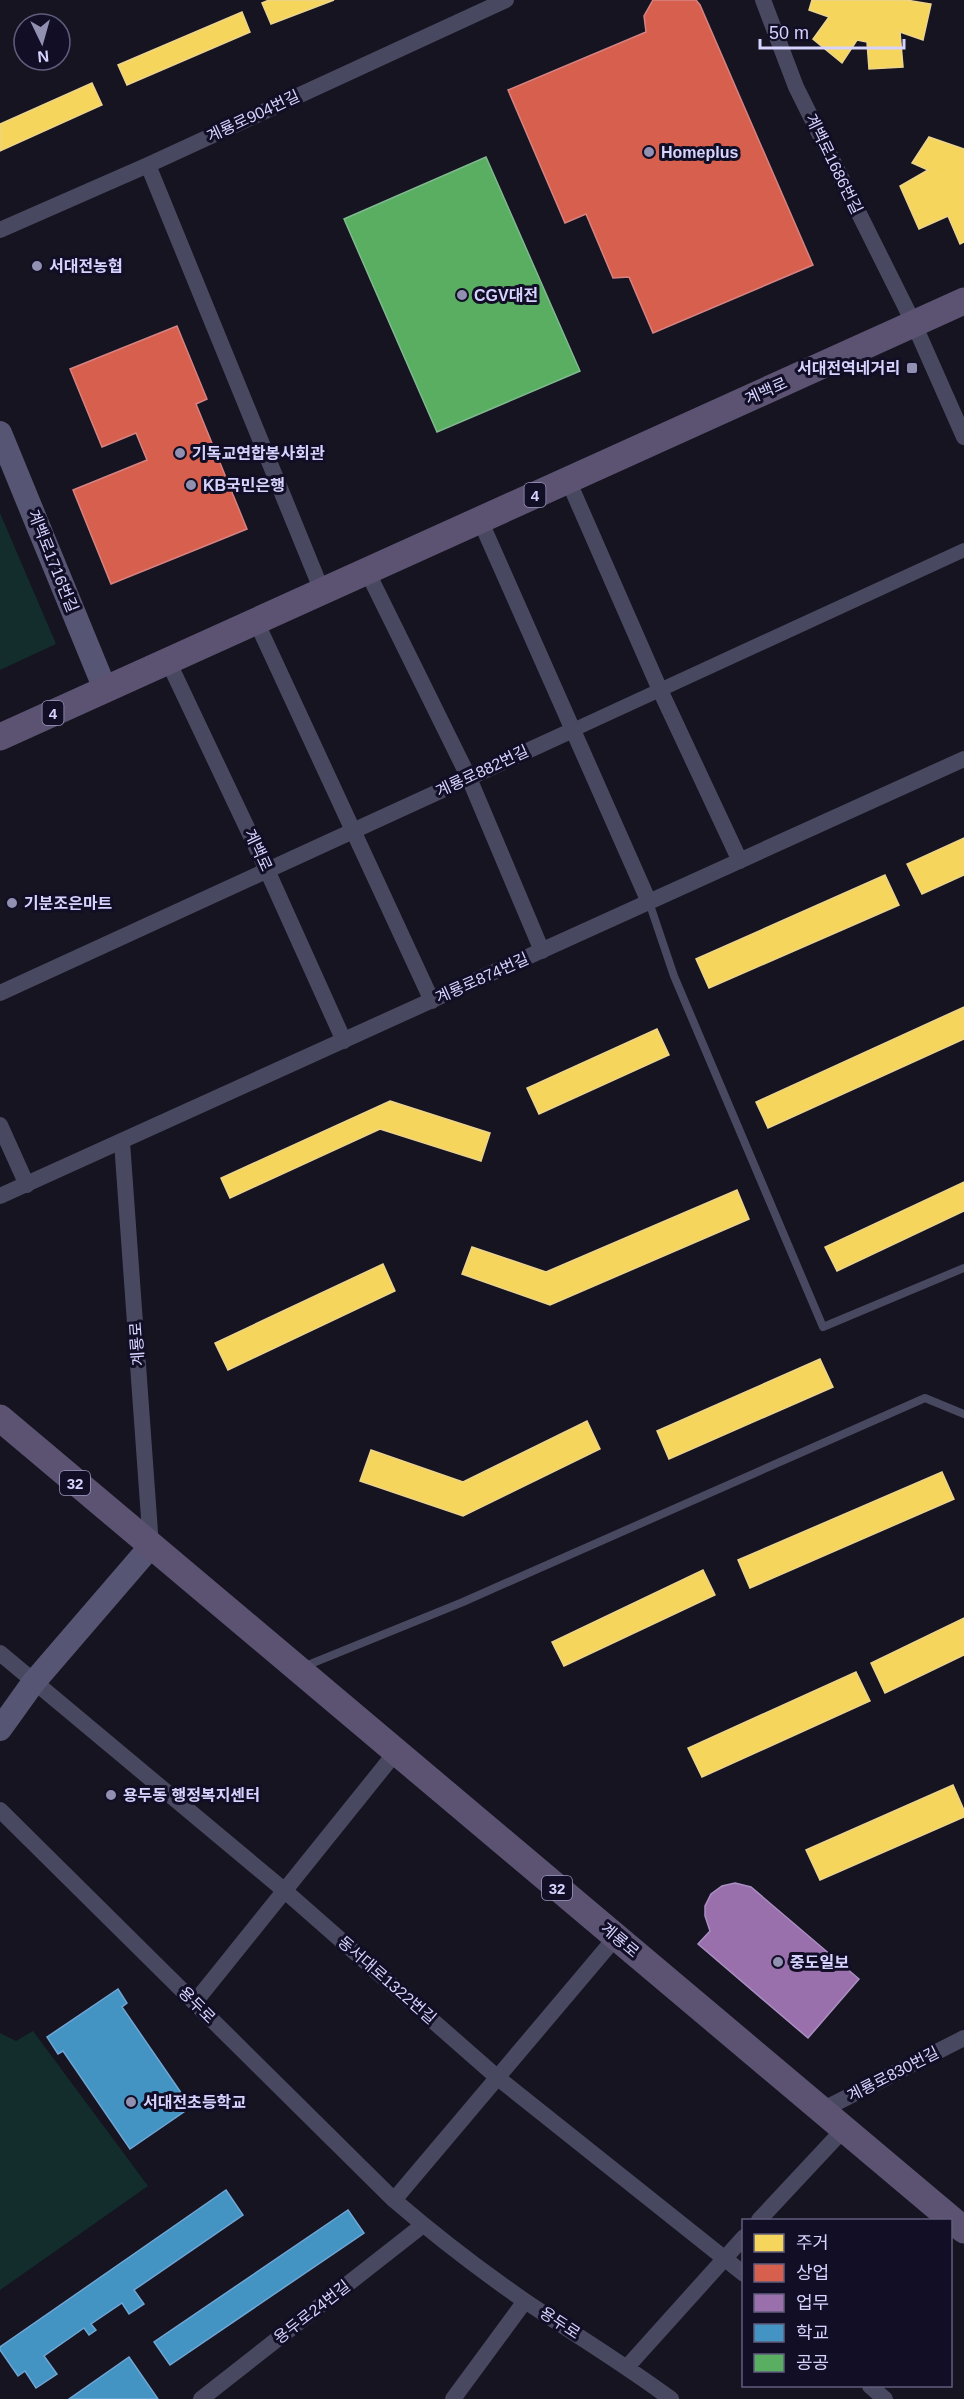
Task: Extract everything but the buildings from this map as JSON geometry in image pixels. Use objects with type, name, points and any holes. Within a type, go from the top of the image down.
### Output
[{"type":"main road","name":"계백로","points":[[0,737],[964,302]]},
{"type":"main road","name":"계백로1716번길","points":[[0,433],[105,689]]},
{"type":"main road","name":"계룡로","points":[[0,1418],[951,2219]]},
{"type":"main road","points":[[0,1729],[33,1683],[151,1546]]},
{"type":"main road","name":"계룡로","points":[[952,2220],[964,2230]]},
{"type":"street","name":"계룡로904번길","points":[[0,230],[148,165],[468,7],[506,0]]},
{"type":"street","name":"계백로1686번길","points":[[763,0],[796,87],[914,324],[964,437]]},
{"type":"street","points":[[148,165],[322,591]]},
{"type":"street","points":[[568,480],[660,690],[740,861]]},
{"type":"street","points":[[480,520],[649,902]]},
{"type":"street","name":"계룡로882번길","points":[[0,993],[964,550]]},
{"type":"street","points":[[367,571],[469,778],[542,951]]},
{"type":"street","points":[[256,621],[432,1001]]},
{"type":"street","name":"계백로","points":[[168,661],[267,870],[344,1041]]},
{"type":"street","name":"계룡로874번길","points":[[0,1196],[964,759]]},
{"type":"street","points":[[0,1125],[27,1185]]},
{"type":"street","name":"계룡로","points":[[122,1142],[151,1546]]},
{"type":"street","name":"동서대로1322번길","points":[[0,1653],[33,1683],[285,1891],[498,2078],[742,2272]]},
{"type":"street","points":[[195,2002],[396,1752]]},
{"type":"street","name":"용두로","points":[[0,1810],[394,2200],[423,2225],[525,2301],[627,2367],[671,2399]]},
{"type":"street","points":[[394,2200],[616,1937]]},
{"type":"street","name":"계룡로830번길","points":[[822,2110],[964,2038]]},
{"type":"street","points":[[760,2219],[844,2129]]},
{"type":"street","name":"용두로24번길","points":[[201,2399],[423,2225]]},
{"type":"street","points":[[627,2367],[742,2239]]},
{"type":"street","points":[[453,2399],[525,2301]]},
{"type":"street","points":[[872,2387],[885,2399]]},
{"type":"lane","points":[[649,902],[674,976],[823,1327],[964,1268]]},
{"type":"lane","points":[[297,1669],[463,1602],[925,1398],[964,1414]]},
{"type":"green space","points":[[0,513],[56,644],[0,670]]},
{"type":"green space","points":[[33,2031],[148,2186],[0,2290],[0,2033],[16,2041]]},
{"type":"place","name":"Homeplus","points":[[649,152]]},
{"type":"place","name":"서대전농협","points":[[37,266]]},
{"type":"place","name":"CGV대전","points":[[462,295]]},
{"type":"place","name":"서대전역네거리","points":[[912,368]]},
{"type":"place","name":"기독교연합봉사회관","points":[[180,453]]},
{"type":"place","name":"KB국민은행","points":[[191,485]]},
{"type":"place","name":"기분조은마트","points":[[12,903]]},
{"type":"place","name":"용두동 행정복지센터","points":[[111,1795]]},
{"type":"place","name":"중도일보","points":[[778,1962]]},
{"type":"place","name":"서대전초등학교","points":[[131,2102]]}]
